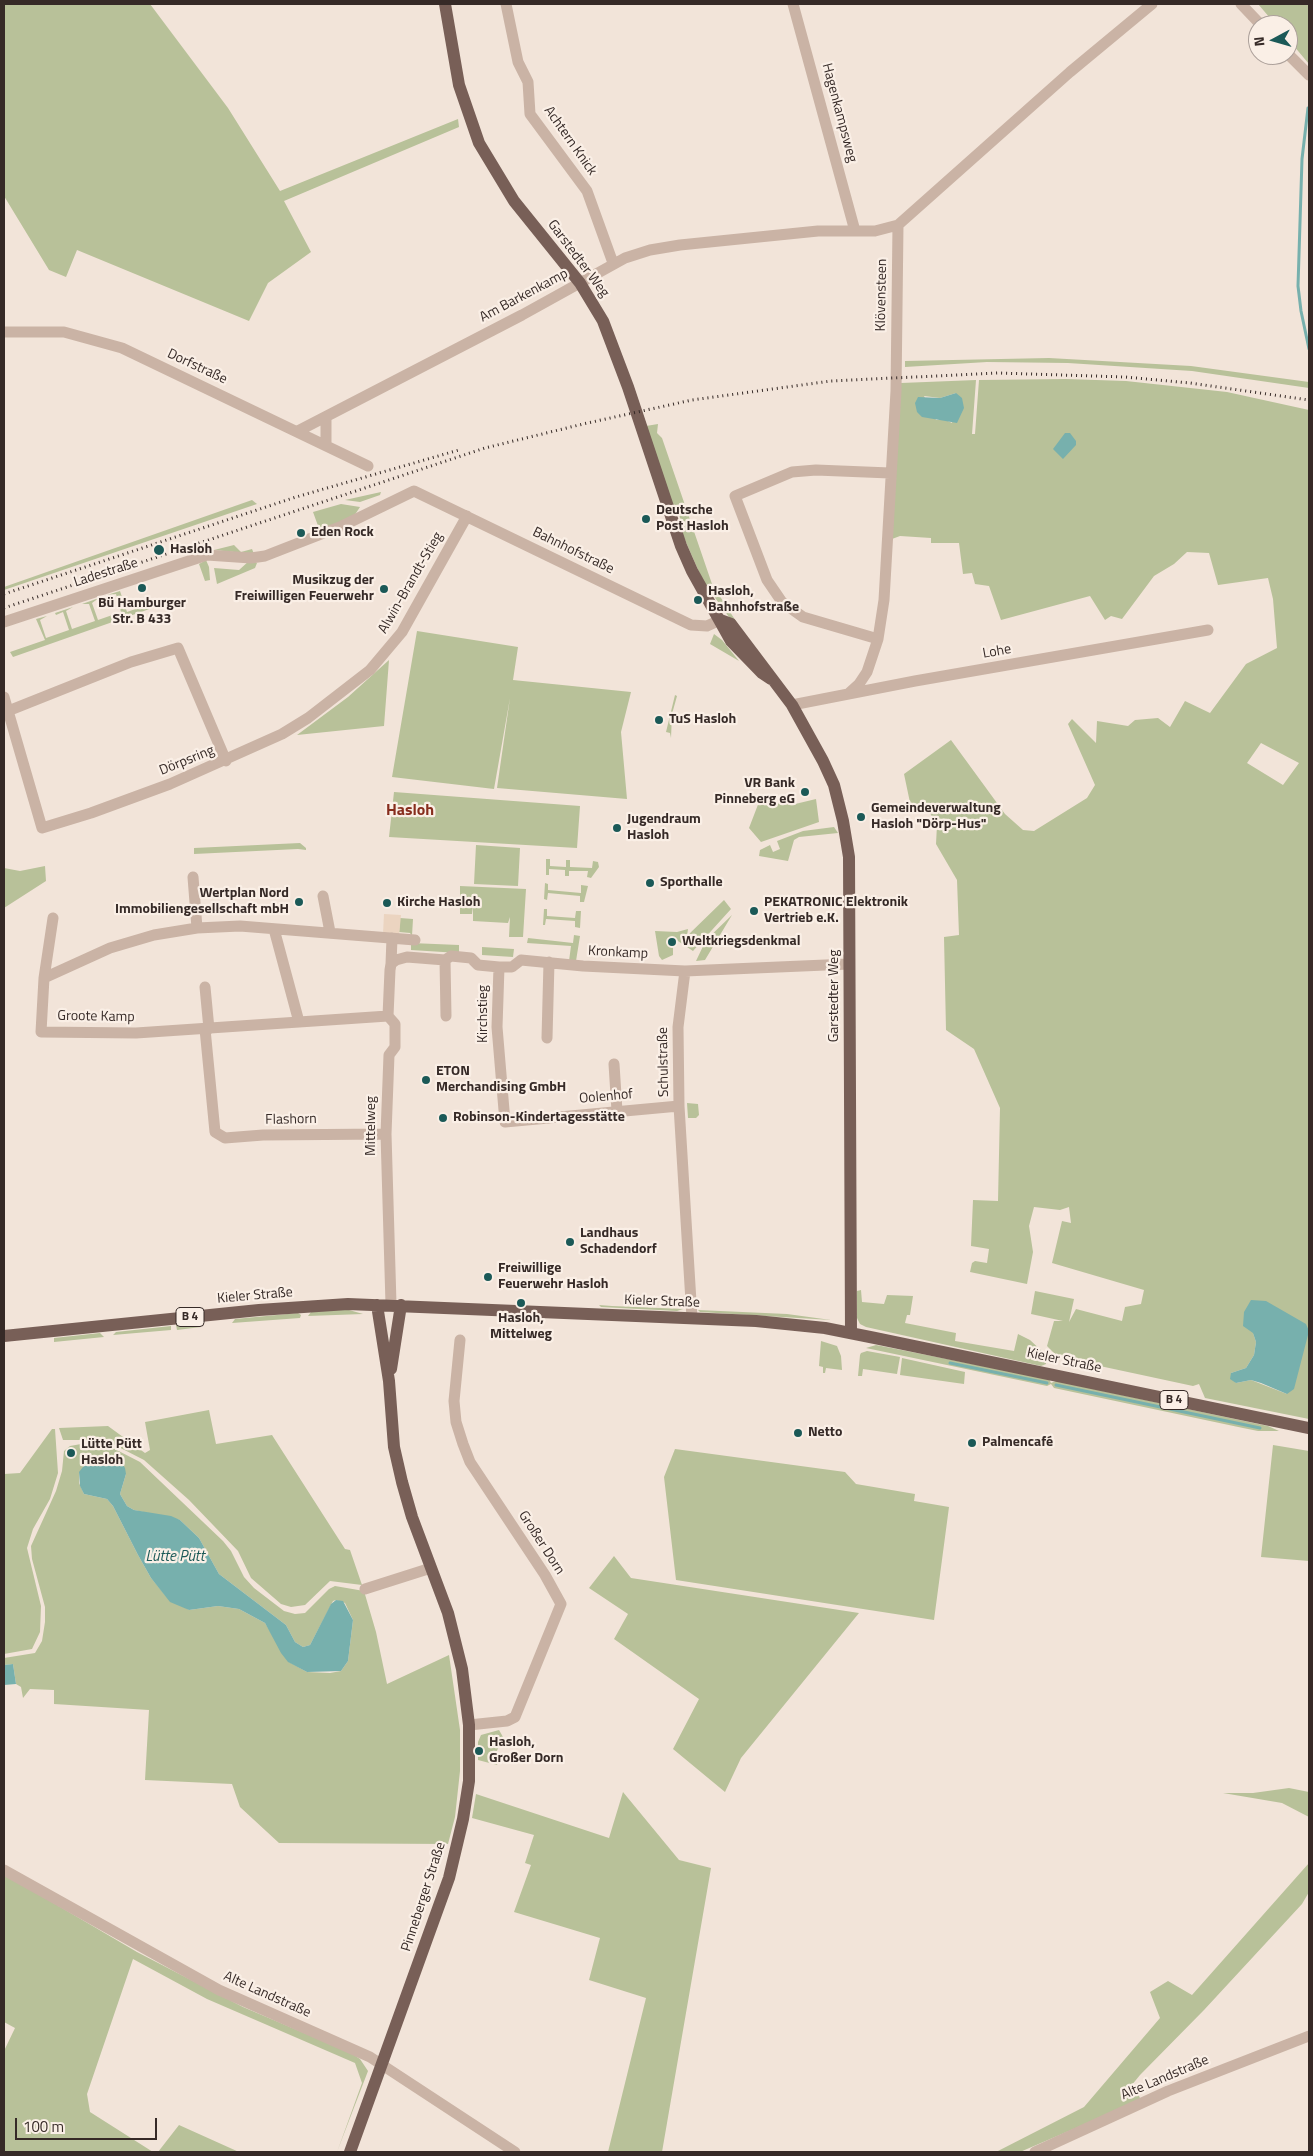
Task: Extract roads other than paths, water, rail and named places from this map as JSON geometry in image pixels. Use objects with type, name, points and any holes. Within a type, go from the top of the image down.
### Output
[{"type":"main road","name":"Garstedter Weg","points":[[445,4],[459,85],[479,143],[514,201],[580,283],[603,320],[619,361],[681,546],[702,590],[720,620],[731,624],[792,705],[823,760],[840,806],[849,857],[851,1333]]},
{"type":"main road","name":"Pinneberger Straße","points":[[350,2152],[449,1878],[463,1820],[469,1781],[469,1725],[462,1669],[455,1639],[402,1482],[394,1447],[389,1381],[377,1305]]},
{"type":"main road","name":"Kieler Straße","points":[[4,1336],[305,1306],[396,1305],[692,1318],[792,1325],[851,1333],[1309,1428]]},
{"type":"main road","name":"Pinneberger Straße","points":[[389,1381],[396,1305]]},
{"type":"street","name":"Achtern Knick","points":[[506,4],[518,62],[528,82],[530,114],[586,190],[613,263]]},
{"type":"street","name":"Hagenkampsweg","points":[[793,4],[855,231]]},
{"type":"street","points":[[898,225],[1070,72],[1152,4]]},
{"type":"street","points":[[1241,4],[1251,15]]},
{"type":"street","points":[[1298,64],[1309,75]]},
{"type":"street","name":"Am Barkenkamp","points":[[298,431],[580,283],[613,263],[650,250],[818,230],[875,231],[898,225]]},
{"type":"street","name":"Klövensteen","points":[[848,694],[859,684],[867,672],[878,639],[884,600],[896,390],[898,225]]},
{"type":"street","name":"Dorfstraße","points":[[4,332],[64,332],[122,348],[368,466]]},
{"type":"street","points":[[326,417],[326,445]]},
{"type":"street","points":[[878,639],[803,617],[782,602],[767,580],[735,496],[792,472],[816,470],[890,473]]},
{"type":"street","name":"Bahnhofstraße","points":[[414,490],[690,626],[707,626],[720,620]]},
{"type":"street","name":"Ladestraße","points":[[4,622],[207,555],[251,558],[265,556],[342,526],[414,490]]},
{"type":"street","name":"Alwin-Brandt-Stieg","points":[[226,761],[294,728],[370,670],[402,632],[467,516]]},
{"type":"street","name":"Lohe","points":[[792,705],[1208,630]]},
{"type":"street","name":"Dörpsring","points":[[4,697],[8,711],[42,828],[126,801],[226,761],[178,648],[131,662],[8,711]]},
{"type":"street","points":[[193,877],[197,928]]},
{"type":"street","points":[[323,896],[330,932]]},
{"type":"street","name":"Groote Kamp","points":[[53,918],[44,978],[41,1032],[136,1033],[388,1016]]},
{"type":"street","points":[[44,978],[110,948],[154,935],[197,928],[240,926],[411,940],[400,960]]},
{"type":"street","points":[[274,929],[299,1022]]},
{"type":"street","points":[[392,938],[400,960]]},
{"type":"street","name":"Kronkamp","points":[[400,960],[445,960],[451,956],[471,958],[478,965],[499,967],[512,967],[521,960],[684,971]]},
{"type":"street","name":"Mittelweg","points":[[396,1305],[386,1134],[389,1055],[395,1046],[395,1024],[388,1016],[400,960]]},
{"type":"street","points":[[445,960],[446,1016]]},
{"type":"street","points":[[547,1038],[549,962]]},
{"type":"street","points":[[684,971],[849,964]]},
{"type":"street","name":"Kirchstieg","points":[[499,967],[497,1027],[505,1122]]},
{"type":"street","name":"Schulstraße","points":[[684,971],[678,1027],[680,1106],[692,1318]]},
{"type":"street","points":[[205,987],[207,1029]]},
{"type":"street","name":"Flashorn","points":[[207,1029],[215,1132],[225,1138],[263,1135],[386,1134]]},
{"type":"street","points":[[614,1064],[617,1111]]},
{"type":"street","name":"Oolenhof","points":[[505,1122],[680,1106]]},
{"type":"street","name":"Großer Dorn","points":[[460,1340],[454,1401],[456,1422],[463,1444],[470,1462],[546,1575],[561,1604],[515,1716],[507,1721],[469,1725]]},
{"type":"street","points":[[365,1589],[431,1568]]},
{"type":"street","name":"Alte Landstraße","points":[[4,1870],[219,1990],[362,2052],[515,2152]]},
{"type":"street","name":"Alte Landstraße","points":[[1035,2152],[1168,2091],[1309,2036]]},
{"type":"water","points":[[956,393],[962,398],[964,408],[957,423],[922,417],[917,412],[915,403],[918,397],[940,398]]},
{"type":"water","points":[[1065,433],[1070,433],[1076,441],[1076,445],[1063,459],[1053,449]]},
{"type":"water","points":[[1251,1300],[1266,1301],[1306,1324],[1309,1331],[1294,1389],[1287,1394],[1251,1380],[1236,1383],[1230,1379],[1231,1373],[1246,1368],[1254,1355],[1256,1342],[1253,1333],[1243,1326],[1244,1312]]},
{"type":"water","name":"Lütte Pütt","points":[[108,1455],[121,1462],[125,1468],[126,1474],[120,1494],[127,1506],[134,1510],[171,1516],[180,1520],[199,1538],[219,1574],[286,1625],[295,1642],[303,1647],[310,1645],[331,1604],[336,1600],[343,1601],[353,1620],[348,1661],[341,1671],[307,1672],[288,1662],[265,1623],[239,1609],[218,1606],[189,1610],[170,1602],[151,1578],[113,1506],[107,1499],[84,1494],[80,1486],[79,1472],[83,1467],[93,1460]]},
{"type":"water","points":[[13,1664],[16,1684],[4,1685],[4,1665]]},
{"type":"waterway","points":[[1308,108],[1302,159],[1298,286],[1309,349]]},
{"type":"waterway","points":[[950,1363],[1047,1383]]},
{"type":"waterway","points":[[1056,1385],[1260,1428]]},
{"type":"railway","points":[[4,608],[485,448],[692,400],[831,381],[998,373],[1125,377],[1190,383],[1309,400]]},
{"type":"railway","points":[[4,594],[296,497],[459,450]]},
{"type":"place","name":"Deutsche Post Hasloh","points":[[646,519]]},
{"type":"place","name":"Eden Rock","points":[[301,533]]},
{"type":"place","name":"Hasloh","points":[[159,550]]},
{"type":"place","name":"Bü Hamburger Str. B 433","points":[[142,588]]},
{"type":"place","name":"Musikzug der Freiwilligen Feuerwehr","points":[[384,589]]},
{"type":"place","name":"Hasloh, Bahnhofstraße","points":[[698,600]]},
{"type":"place","name":"TuS Hasloh","points":[[659,720]]},
{"type":"place","name":"VR Bank Pinneberg eG","points":[[805,792]]},
{"type":"place","name":"Gemeindeverwaltung Hasloh \"Dörp-Hus\"","points":[[861,817]]},
{"type":"place","name":"Jugendraum Hasloh","points":[[617,828]]},
{"type":"place","name":"Sporthalle","points":[[650,883]]},
{"type":"place","name":"Wertplan Nord Immobiliengesellschaft mbH","points":[[299,902]]},
{"type":"place","name":"Kirche Hasloh","points":[[387,903]]},
{"type":"place","name":"PEKATRONIC Elektronik Vertrieb e.K.","points":[[754,911]]},
{"type":"place","name":"Weltkriegsdenkmal","points":[[672,942]]},
{"type":"place","name":"ETON Merchandising GmbH","points":[[426,1080]]},
{"type":"place","name":"Robinson-Kindertagesstätte","points":[[443,1118]]},
{"type":"place","name":"Landhaus Schadendorf","points":[[570,1242]]},
{"type":"place","name":"Freiwillige Feuerwehr Hasloh","points":[[488,1277]]},
{"type":"place","name":"Hasloh, Mittelweg","points":[[521,1303]]},
{"type":"place","name":"Netto","points":[[798,1433]]},
{"type":"place","name":"Palmencafé","points":[[972,1443]]},
{"type":"place","name":"Lütte Pütt Hasloh","points":[[71,1453]]},
{"type":"place","name":"Hasloh, Großer Dorn","points":[[479,1751]]},
{"type":"district","name":"Hasloh","points":[[410,811]]}]
